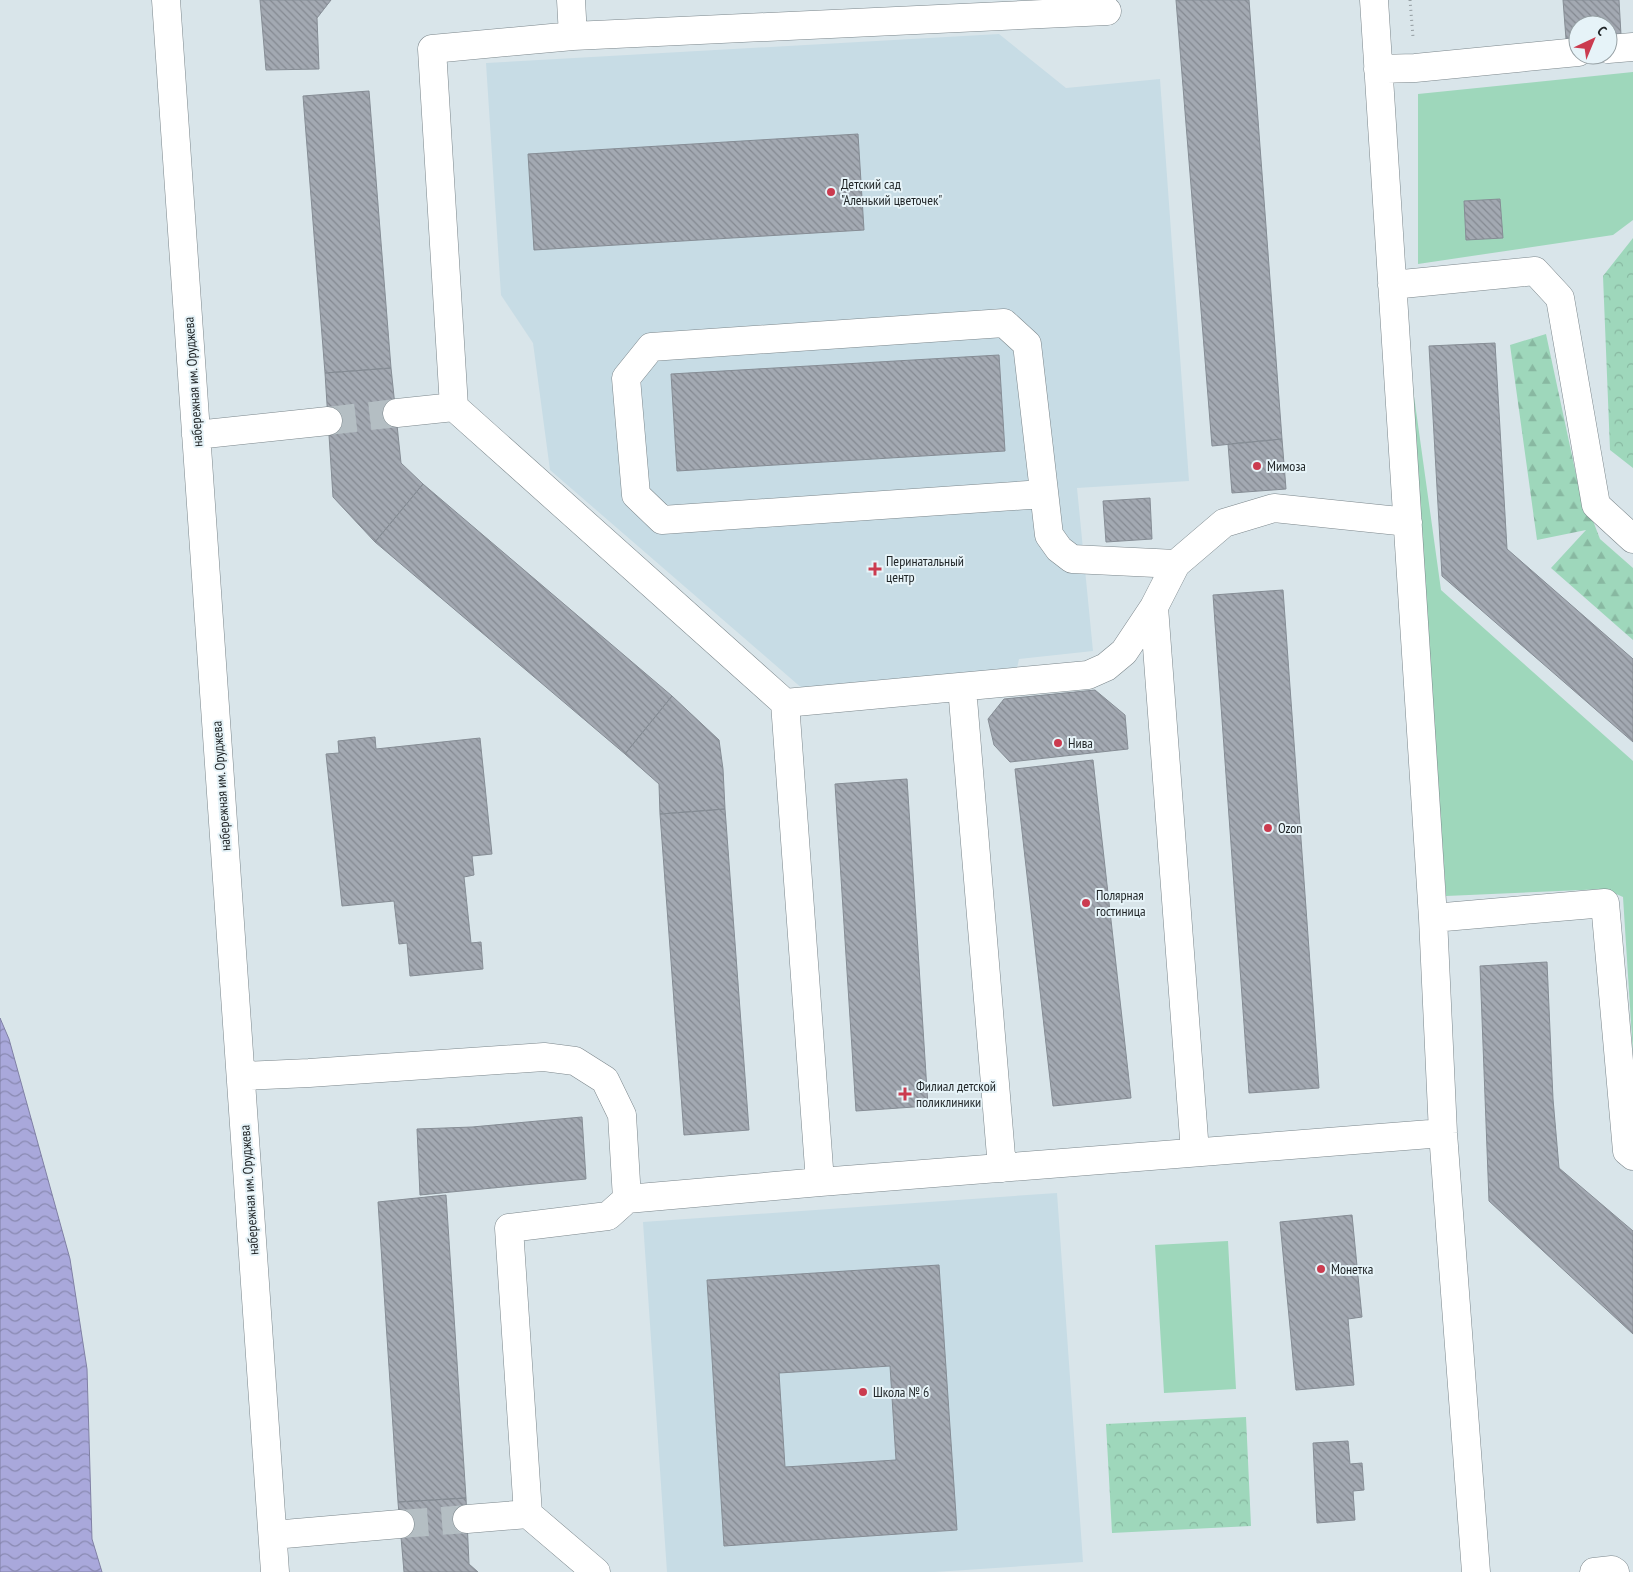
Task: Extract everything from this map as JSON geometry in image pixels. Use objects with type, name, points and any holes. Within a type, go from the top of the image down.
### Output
[{"type":"street","name":"набережная им. Оруджева","points":[[166,0],[275,1572]]},
{"type":"street","points":[[571,0],[573,36]]},
{"type":"street","points":[[1374,0],[1434,918],[1444,1133],[1476,1572]]},
{"type":"street","points":[[820,1182],[785,703],[454,407],[432,49],[573,36],[1107,11]]},
{"type":"street","points":[[1618,48],[1633,47]]},
{"type":"street","points":[[1378,69],[1415,68],[1568,53]]},
{"type":"street","points":[[1392,285],[1535,271],[1560,298],[1596,505],[1633,540]]},
{"type":"street","points":[[1044,494],[662,520],[636,495],[626,378],[650,347],[1004,323],[1027,344],[1049,535],[1059,549],[1072,559],[1176,564]]},
{"type":"street","points":[[397,413],[454,407]]},
{"type":"street","points":[[196,435],[328,421]]},
{"type":"street","points":[[785,703],[1088,675],[1106,667],[1124,652],[1154,607],[1176,564],[1224,522],[1274,508],[1408,522]]},
{"type":"street","points":[[1154,607],[1196,1152]]},
{"type":"street","points":[[962,687],[1002,1168]]},
{"type":"street","points":[[1434,918],[1606,903],[1627,1150],[1633,1156]]},
{"type":"street","points":[[241,1076],[544,1057],[575,1061],[605,1080],[622,1115],[627,1199]]},
{"type":"street","points":[[528,1514],[509,1228],[608,1216],[627,1199],[1444,1133]]},
{"type":"street","points":[[467,1519],[528,1514],[596,1572]]},
{"type":"street","points":[[273,1535],[400,1524]]},
{"type":"street","points":[[1594,1572],[1612,1570],[1615,1572]]},
{"type":"path","points":[[1410,0],[1415,68]]},
{"type":"shaded area","points":[[999,34],[1066,88],[1160,79],[1189,481],[1077,488],[1093,651],[1019,659],[1016,673],[804,690],[550,470],[533,343],[501,295],[486,63]]},
{"type":"shaded area","name":"Школа № 6","points":[[1057,1193],[1083,1562],[935,1572],[667,1572],[643,1222]]},
{"type":"green space","points":[[1633,72],[1633,220],[1613,235],[1418,264],[1418,94]]},
{"type":"green space","points":[[1633,238],[1633,468],[1610,450],[1603,276]]},
{"type":"green space","points":[[1546,334],[1577,479],[1600,539],[1633,568],[1633,640],[1551,568],[1586,530],[1537,540],[1510,345]]},
{"type":"green space","points":[[1408,353],[1441,590],[1633,761],[1633,1054],[1623,897],[1605,889],[1446,896]]},
{"type":"green space","points":[[1228,1241],[1236,1389],[1164,1393],[1155,1245]]},
{"type":"green space","points":[[1246,1417],[1251,1526],[1112,1533],[1106,1424]]},
{"type":"water","points":[[0,1018],[9,1039],[70,1259],[87,1369],[92,1539],[102,1572],[0,1572]]},
{"type":"building","points":[[260,0],[331,0],[317,18],[319,69],[266,70]]},
{"type":"building","points":[[1176,0],[1249,0],[1282,439],[1212,446]]},
{"type":"building","points":[[1563,0],[1619,0],[1621,35],[1618,35],[1618,15],[1568,15],[1568,39],[1566,39]]},
{"type":"building","points":[[369,91],[391,368],[325,373],[303,96]]},
{"type":"building","points":[[858,134],[864,230],[534,250],[528,154]]},
{"type":"building","points":[[1500,199],[1503,238],[1466,240],[1464,201]]},
{"type":"building","points":[[1495,343],[1507,549],[1633,659],[1633,742],[1442,576],[1429,346]]},
{"type":"building","points":[[999,355],[1005,451],[677,471],[671,374]]},
{"type":"building","points":[[391,368],[401,463],[423,484],[375,542],[333,497],[325,373]]},
{"type":"building","name":"Мимоза","points":[[1282,439],[1286,489],[1232,493],[1228,444]]},
{"type":"building","points":[[423,484],[672,696],[625,754],[375,542]]},
{"type":"building","points":[[1150,498],[1152,539],[1106,542],[1103,501]]},
{"type":"building","points":[[1283,590],[1319,1088],[1249,1093],[1213,595]]},
{"type":"building","points":[[1095,690],[1125,715],[1128,749],[1010,762],[994,745],[988,719],[1004,699]]},
{"type":"building","points":[[672,696],[719,740],[725,809],[660,814],[659,784],[625,754]]},
{"type":"building","points":[[375,737],[376,749],[480,738],[492,854],[472,856],[474,875],[464,877],[471,943],[481,942],[483,969],[410,976],[407,943],[399,944],[394,901],[342,906],[326,754],[339,753],[338,741]]},
{"type":"building","points":[[1093,760],[1131,1098],[1053,1106],[1015,769]]},
{"type":"building","points":[[907,779],[928,1106],[856,1111],[835,784]]},
{"type":"building","points":[[725,809],[749,1130],[684,1135],[660,814]]},
{"type":"building","points":[[1547,962],[1553,1099],[1559,1168],[1633,1231],[1633,1334],[1489,1201],[1480,966]]},
{"type":"building","points":[[582,1117],[586,1179],[420,1195],[417,1129],[472,1127]]},
{"type":"building","points":[[446,1195],[466,1498],[398,1502],[378,1202]]},
{"type":"building","name":"Монетка","points":[[1352,1215],[1362,1317],[1348,1319],[1354,1385],[1296,1390],[1280,1222]]},
{"type":"building","points":[[939,1265],[957,1530],[724,1546],[707,1280]],"holes":[[[890,1366],[896,1460],[785,1467],[779,1373]]]},
{"type":"building","points":[[1348,1441],[1350,1464],[1362,1463],[1364,1490],[1353,1491],[1355,1520],[1317,1523],[1313,1443]]},
{"type":"building","points":[[466,1498],[469,1564],[478,1572],[404,1572],[398,1502]]},
{"type":"tunnel","points":[[328,421],[397,413]]},
{"type":"tunnel","points":[[400,1524],[467,1519]]},
{"type":"place","name":"Детский сад \"Аленький цветочек\"","points":[[831,192]]},
{"type":"place","name":"Мимоза","points":[[1257,466]]},
{"type":"place","name":"Перинатальный центр","points":[[875,569]]},
{"type":"place","name":"Нива","points":[[1058,743]]},
{"type":"place","name":"Ozon","points":[[1268,828]]},
{"type":"place","name":"Полярная гостиница","points":[[1086,903]]},
{"type":"place","name":"Филиал детской поликлиники","points":[[905,1094]]},
{"type":"place","name":"Монетка","points":[[1321,1269]]},
{"type":"place","name":"Школа № 6","points":[[863,1392]]}]
